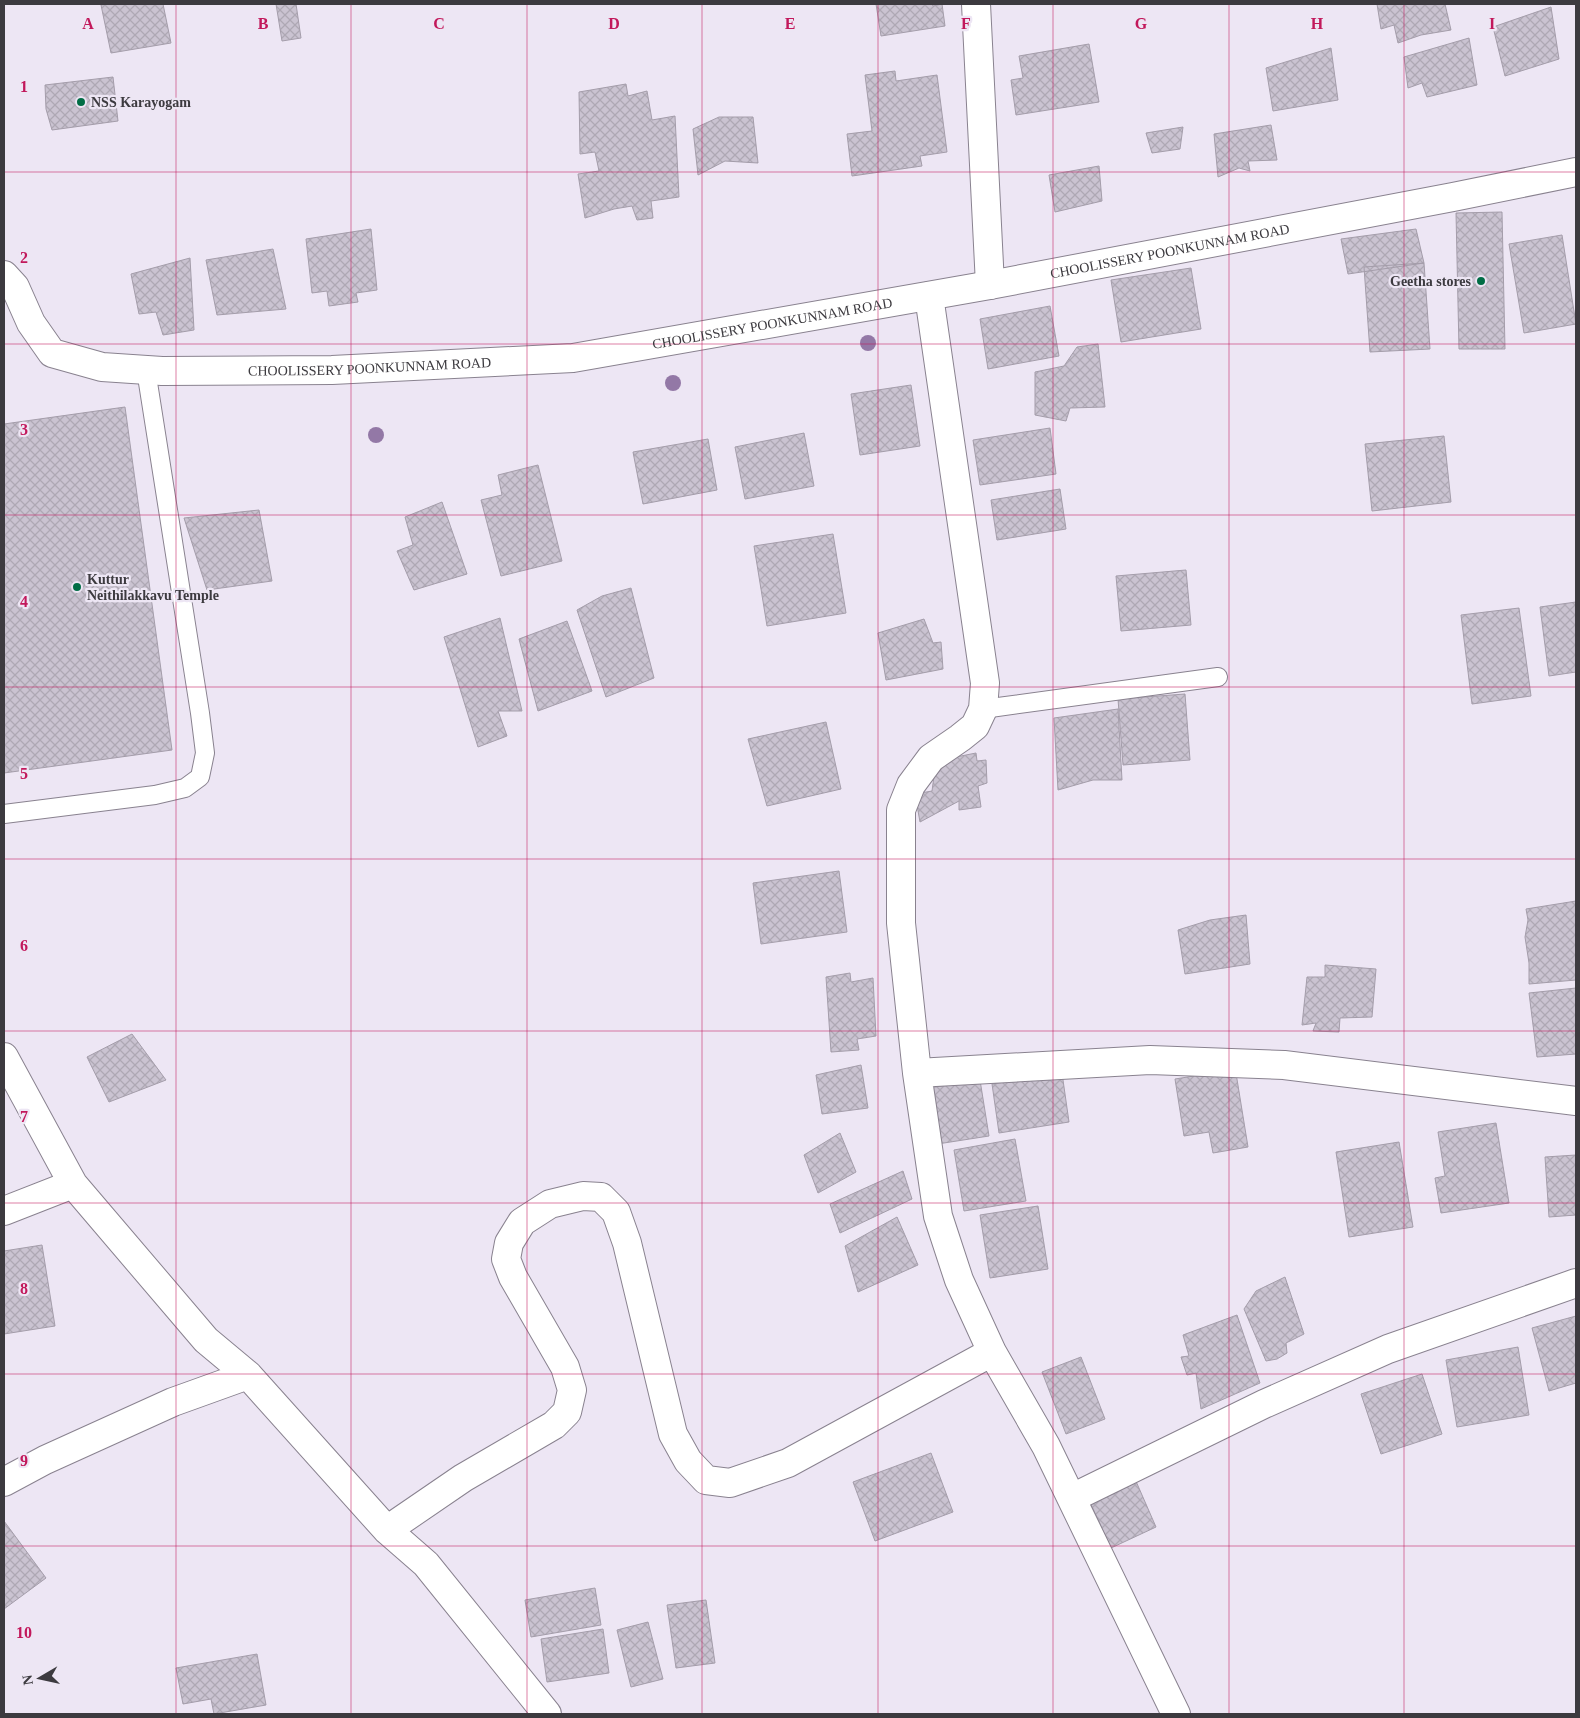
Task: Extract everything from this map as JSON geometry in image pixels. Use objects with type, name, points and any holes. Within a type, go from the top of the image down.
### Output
[{"type":"street","points":[[976,4],[990,285]]},
{"type":"street","name":"CHOOLISSERY POONKUNNAM ROAD","points":[[4,275],[16,287],[31,323],[52,353],[102,367],[146,370],[332,370],[572,358],[990,285],[1576,172]]},
{"type":"street","points":[[929,296],[985,683],[983,708],[975,726],[931,758],[911,785],[901,810],[900,923],[917,1073],[938,1216],[959,1280],[992,1352],[1046,1446],[1176,1714]]},
{"type":"street","points":[[4,1057],[73,1184],[206,1340],[248,1375],[387,1530],[426,1564],[547,1714]]},
{"type":"street","points":[[917,1073],[1150,1060],[1284,1065],[1576,1101]]},
{"type":"street","points":[[4,1211],[73,1184]]},
{"type":"street","points":[[387,1530],[463,1478],[554,1425],[567,1412],[572,1390],[565,1367],[513,1277],[506,1259],[508,1243],[522,1222],[550,1204],[583,1196],[601,1197],[616,1212],[627,1243],[673,1434],[688,1461],[706,1480],[730,1483],[788,1463],[992,1352]]},
{"type":"street","points":[[1072,1498],[1264,1404],[1388,1349],[1576,1283]]},
{"type":"street","points":[[4,1482],[45,1460],[173,1402],[248,1375]]},
{"type":"lane","points":[[4,814],[155,795],[185,788],[200,777],[205,753],[200,713],[146,370]]},
{"type":"lane","points":[[983,708],[1218,677]]},
{"type":"building","points":[[163,4],[171,43],[111,53],[101,5]]},
{"type":"building","points":[[276,4],[296,4],[301,38],[282,41]]},
{"type":"building","points":[[876,4],[932,4],[933,6],[942,4],[945,26],[881,36]]},
{"type":"building","points":[[1377,4],[1445,4],[1451,30],[1421,35],[1398,43],[1394,25],[1381,29]]},
{"type":"building","points":[[1551,7],[1559,59],[1505,76],[1493,27]]},
{"type":"building","points":[[1469,38],[1477,85],[1427,97],[1422,83],[1408,88],[1404,57]]},
{"type":"building","points":[[1089,44],[1099,102],[1016,115],[1011,80],[1023,78],[1019,56]]},
{"type":"building","points":[[1331,48],[1338,100],[1273,111],[1266,68]]},
{"type":"building","points":[[895,71],[896,81],[937,75],[947,152],[920,156],[922,166],[852,176],[847,134],[872,131],[865,75]]},
{"type":"building","name":"NSS Karayogam","points":[[113,77],[118,121],[52,130],[46,109],[45,85]]},
{"type":"building","points":[[626,84],[628,96],[647,91],[652,120],[675,116],[679,197],[651,201],[653,218],[637,220],[632,206],[614,209],[585,218],[578,174],[599,171],[595,152],[580,154],[579,92]]},
{"type":"building","points":[[719,117],[753,117],[758,163],[725,161],[698,175],[693,129]]},
{"type":"building","points":[[1271,125],[1277,160],[1248,161],[1250,171],[1239,168],[1218,177],[1214,134]]},
{"type":"building","points":[[1183,127],[1180,149],[1152,153],[1146,133]]},
{"type":"building","points":[[1099,166],[1102,201],[1055,212],[1049,175]]},
{"type":"building","name":"Geetha stores","points":[[1502,212],[1505,349],[1459,349],[1456,213]]},
{"type":"building","points":[[371,229],[377,290],[356,293],[358,302],[329,306],[327,291],[312,293],[306,239]]},
{"type":"building","points":[[1416,229],[1424,263],[1348,274],[1341,239]]},
{"type":"building","points":[[1562,235],[1576,324],[1524,333],[1509,244]]},
{"type":"building","points":[[273,249],[286,309],[217,315],[206,260]]},
{"type":"building","points":[[190,258],[194,330],[163,335],[156,312],[139,314],[131,274]]},
{"type":"building","points":[[1424,263],[1430,349],[1370,352],[1364,267]]},
{"type":"building","points":[[1191,268],[1201,329],[1121,342],[1111,280]]},
{"type":"building","points":[[1050,306],[1059,356],[988,369],[980,319]]},
{"type":"building","points":[[1098,344],[1105,407],[1070,408],[1066,421],[1035,415],[1035,372],[1064,366],[1077,347]]},
{"type":"building","points":[[911,385],[920,446],[860,455],[851,394]]},
{"type":"building","name":"Kuttur Neithilakkavu Temple","points":[[125,407],[172,750],[4,773],[4,424]]},
{"type":"building","points":[[1050,428],[1056,474],[980,485],[973,440]]},
{"type":"building","points":[[804,433],[814,486],[745,499],[735,447]]},
{"type":"building","points":[[1444,436],[1451,502],[1372,511],[1365,444]]},
{"type":"building","points":[[708,439],[717,490],[643,504],[633,452]]},
{"type":"building","points":[[538,465],[562,561],[501,576],[481,500],[502,495],[498,475]]},
{"type":"building","points":[[1060,489],[1066,529],[997,540],[991,500]]},
{"type":"building","points":[[442,502],[467,574],[414,590],[397,551],[413,545],[405,517]]},
{"type":"building","points":[[259,510],[272,581],[207,590],[184,518]]},
{"type":"building","points":[[833,534],[846,613],[767,626],[754,546]]},
{"type":"building","points":[[1186,570],[1191,625],[1121,631],[1116,576]]},
{"type":"building","points":[[631,588],[654,678],[606,697],[577,610],[602,596]]},
{"type":"building","points":[[1576,602],[1576,672],[1549,676],[1540,607]]},
{"type":"building","points":[[1519,608],[1531,696],[1472,704],[1461,615]]},
{"type":"building","points":[[500,618],[522,711],[498,711],[507,736],[478,747],[444,637]]},
{"type":"building","points":[[924,619],[933,643],[941,642],[943,669],[886,680],[878,633]]},
{"type":"building","points":[[567,621],[592,691],[538,711],[519,639]]},
{"type":"building","points":[[1185,694],[1190,760],[1123,765],[1118,699]]},
{"type":"building","points":[[1118,709],[1122,780],[1093,780],[1058,790],[1054,718]]},
{"type":"building","points":[[826,722],[841,789],[767,806],[748,739]]},
{"type":"building","points":[[976,753],[977,761],[986,760],[987,783],[978,786],[981,807],[959,810],[959,801],[920,822],[915,794],[932,791],[936,761]]},
{"type":"building","points":[[839,871],[847,932],[761,944],[753,883]]},
{"type":"building","points":[[1576,901],[1576,980],[1529,984],[1529,963],[1525,937],[1528,920],[1526,909]]},
{"type":"building","points":[[1246,915],[1250,964],[1185,974],[1178,930],[1210,920]]},
{"type":"building","points":[[1325,965],[1376,969],[1372,1017],[1340,1018],[1339,1032],[1313,1031],[1316,1023],[1302,1025],[1307,977],[1325,977]]},
{"type":"building","points":[[850,973],[851,982],[873,978],[876,1036],[857,1039],[859,1050],[831,1052],[826,977]]},
{"type":"building","points":[[1576,988],[1576,1054],[1537,1057],[1529,993]]},
{"type":"building","points":[[132,1034],[166,1080],[109,1102],[87,1057]]},
{"type":"building","points":[[1191,1058],[1235,1067],[1248,1147],[1213,1153],[1209,1132],[1184,1136],[1175,1079],[1194,1076]]},
{"type":"building","points":[[861,1065],[868,1108],[822,1114],[816,1075]]},
{"type":"building","points":[[1062,1073],[1069,1122],[999,1133],[992,1084]]},
{"type":"building","points":[[980,1080],[989,1136],[931,1145],[922,1089]]},
{"type":"building","points":[[1496,1123],[1509,1203],[1441,1213],[1435,1178],[1445,1176],[1438,1132]]},
{"type":"building","points":[[840,1133],[856,1172],[818,1193],[804,1155]]},
{"type":"building","points":[[1015,1139],[1026,1201],[964,1211],[954,1150]]},
{"type":"building","points":[[1399,1142],[1413,1227],[1349,1237],[1336,1152]]},
{"type":"building","points":[[1576,1155],[1576,1215],[1549,1217],[1545,1157]]},
{"type":"building","points":[[903,1171],[912,1199],[840,1233],[830,1204]]},
{"type":"building","points":[[1038,1206],[1048,1269],[990,1278],[980,1215]]},
{"type":"building","points":[[897,1217],[918,1265],[858,1292],[845,1246]]},
{"type":"building","points":[[42,1245],[55,1326],[4,1334],[4,1251]]},
{"type":"building","points":[[1285,1277],[1304,1334],[1286,1343],[1287,1353],[1277,1359],[1266,1361],[1244,1309],[1256,1291]]},
{"type":"building","points":[[1237,1315],[1260,1383],[1201,1409],[1196,1373],[1187,1375],[1181,1357],[1189,1356],[1183,1335]]},
{"type":"building","points":[[1576,1316],[1576,1383],[1549,1391],[1532,1328]]},
{"type":"building","points":[[1518,1347],[1529,1415],[1457,1427],[1446,1360]]},
{"type":"building","points":[[1081,1357],[1105,1419],[1066,1434],[1042,1372]]},
{"type":"building","points":[[1422,1374],[1442,1434],[1381,1454],[1361,1394]]},
{"type":"building","points":[[931,1453],[953,1512],[875,1541],[853,1482]]},
{"type":"building","points":[[1135,1479],[1156,1527],[1111,1548],[1089,1500]]},
{"type":"building","points":[[4,1521],[46,1578],[4,1609]]},
{"type":"building","points":[[595,1588],[601,1625],[531,1637],[525,1600]]},
{"type":"building","points":[[706,1600],[715,1663],[676,1668],[667,1605]]},
{"type":"building","points":[[648,1622],[663,1679],[631,1687],[617,1630]]},
{"type":"building","points":[[603,1629],[609,1673],[547,1682],[541,1639]]},
{"type":"building","points":[[257,1654],[266,1705],[214,1714],[211,1699],[183,1704],[176,1668]]},
{"type":"place","name":"NSS Karayogam","points":[[81,102]]},
{"type":"place","name":"Geetha stores","points":[[1481,281]]},
{"type":"place","name":"Kuttur Neithilakkavu Temple","points":[[77,587]]}]
